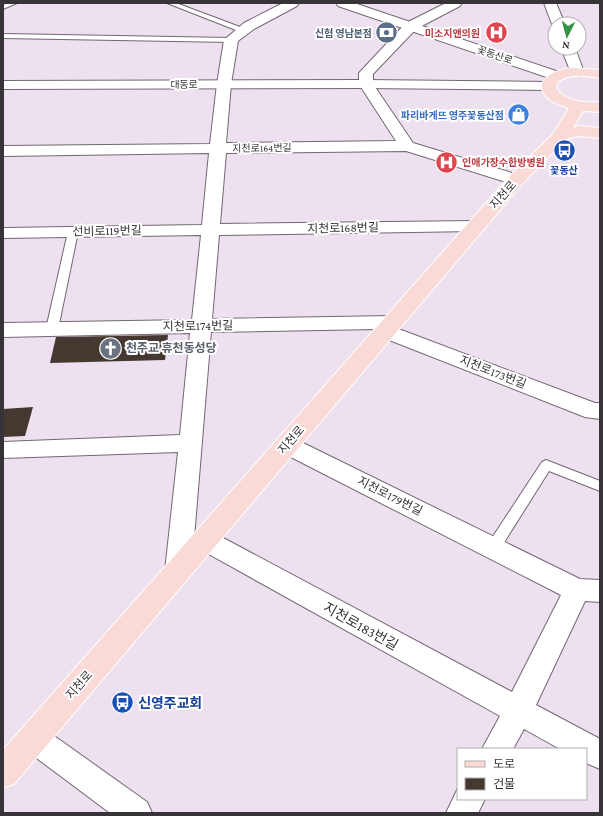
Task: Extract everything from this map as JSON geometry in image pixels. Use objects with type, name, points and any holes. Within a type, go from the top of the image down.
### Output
[{"type":"main road","points":[[594,108],[557,97],[551,92],[553,81],[577,72],[600,74]]},
{"type":"main road","name":"지천로","points":[[3,773],[516,180],[560,136],[594,108]]},
{"type":"main road","points":[[560,136],[578,131],[600,133]]},
{"type":"street","points":[[178,570],[224,84],[231,40],[244,30],[293,3]]},
{"type":"street","name":"꽃동산로","points":[[342,3],[411,26],[553,81]]},
{"type":"street","points":[[406,146],[366,84],[366,73],[411,26],[456,3]]},
{"type":"street","points":[[550,3],[555,16]]},
{"type":"street","points":[[571,56],[577,72]]},
{"type":"street","name":"대동로","points":[[3,85],[366,84],[553,81]]},
{"type":"street","name":"지천로164번길","points":[[3,151],[406,146],[516,180]]},
{"type":"street","name":"지천로168번길","points":[[210,230],[476,226]]},
{"type":"street","name":"선비로119번길","points":[[3,233],[210,230]]},
{"type":"street","name":"지천로174번길","points":[[3,330],[201,326],[389,327]]},
{"type":"street","name":"지천로173번길","points":[[389,327],[593,411],[600,411]]},
{"type":"street","points":[[3,450],[190,443]]},
{"type":"street","name":"지천로179번길","points":[[287,445],[493,548],[588,590],[498,748]]},
{"type":"street","name":"지천로183번길","points":[[204,540],[600,755]]},
{"type":"street","points":[[33,738],[136,813]]},
{"type":"street","points":[[462,813],[468,800]]},
{"type":"lane","points":[[3,7],[14,3]]},
{"type":"lane","points":[[170,3],[244,30]]},
{"type":"lane","points":[[3,36],[231,40]]},
{"type":"lane","points":[[52,329],[73,232]]},
{"type":"lane","points":[[493,548],[546,465],[600,486]]},
{"type":"building","name":"천주교 휴천동성당","points":[[168,335],[165,360],[50,363],[56,337]]},
{"type":"building","points":[[33,407],[25,436],[3,437],[3,409]]},
{"type":"place","name":"신협 영남본점","points":[[387,33]]},
{"type":"place","name":"미소지앤의원","points":[[496,33]]},
{"type":"place","name":"파리바게뜨 영주꽃동산점","points":[[519,115]]},
{"type":"place","name":"꽃동산","points":[[564,150]]},
{"type":"place","name":"인애가장수한방병원","points":[[447,162]]},
{"type":"place","name":"천주교 휴천동성당","points":[[110,348]]},
{"type":"place","name":"신영주교회","points":[[122,703]]}]
